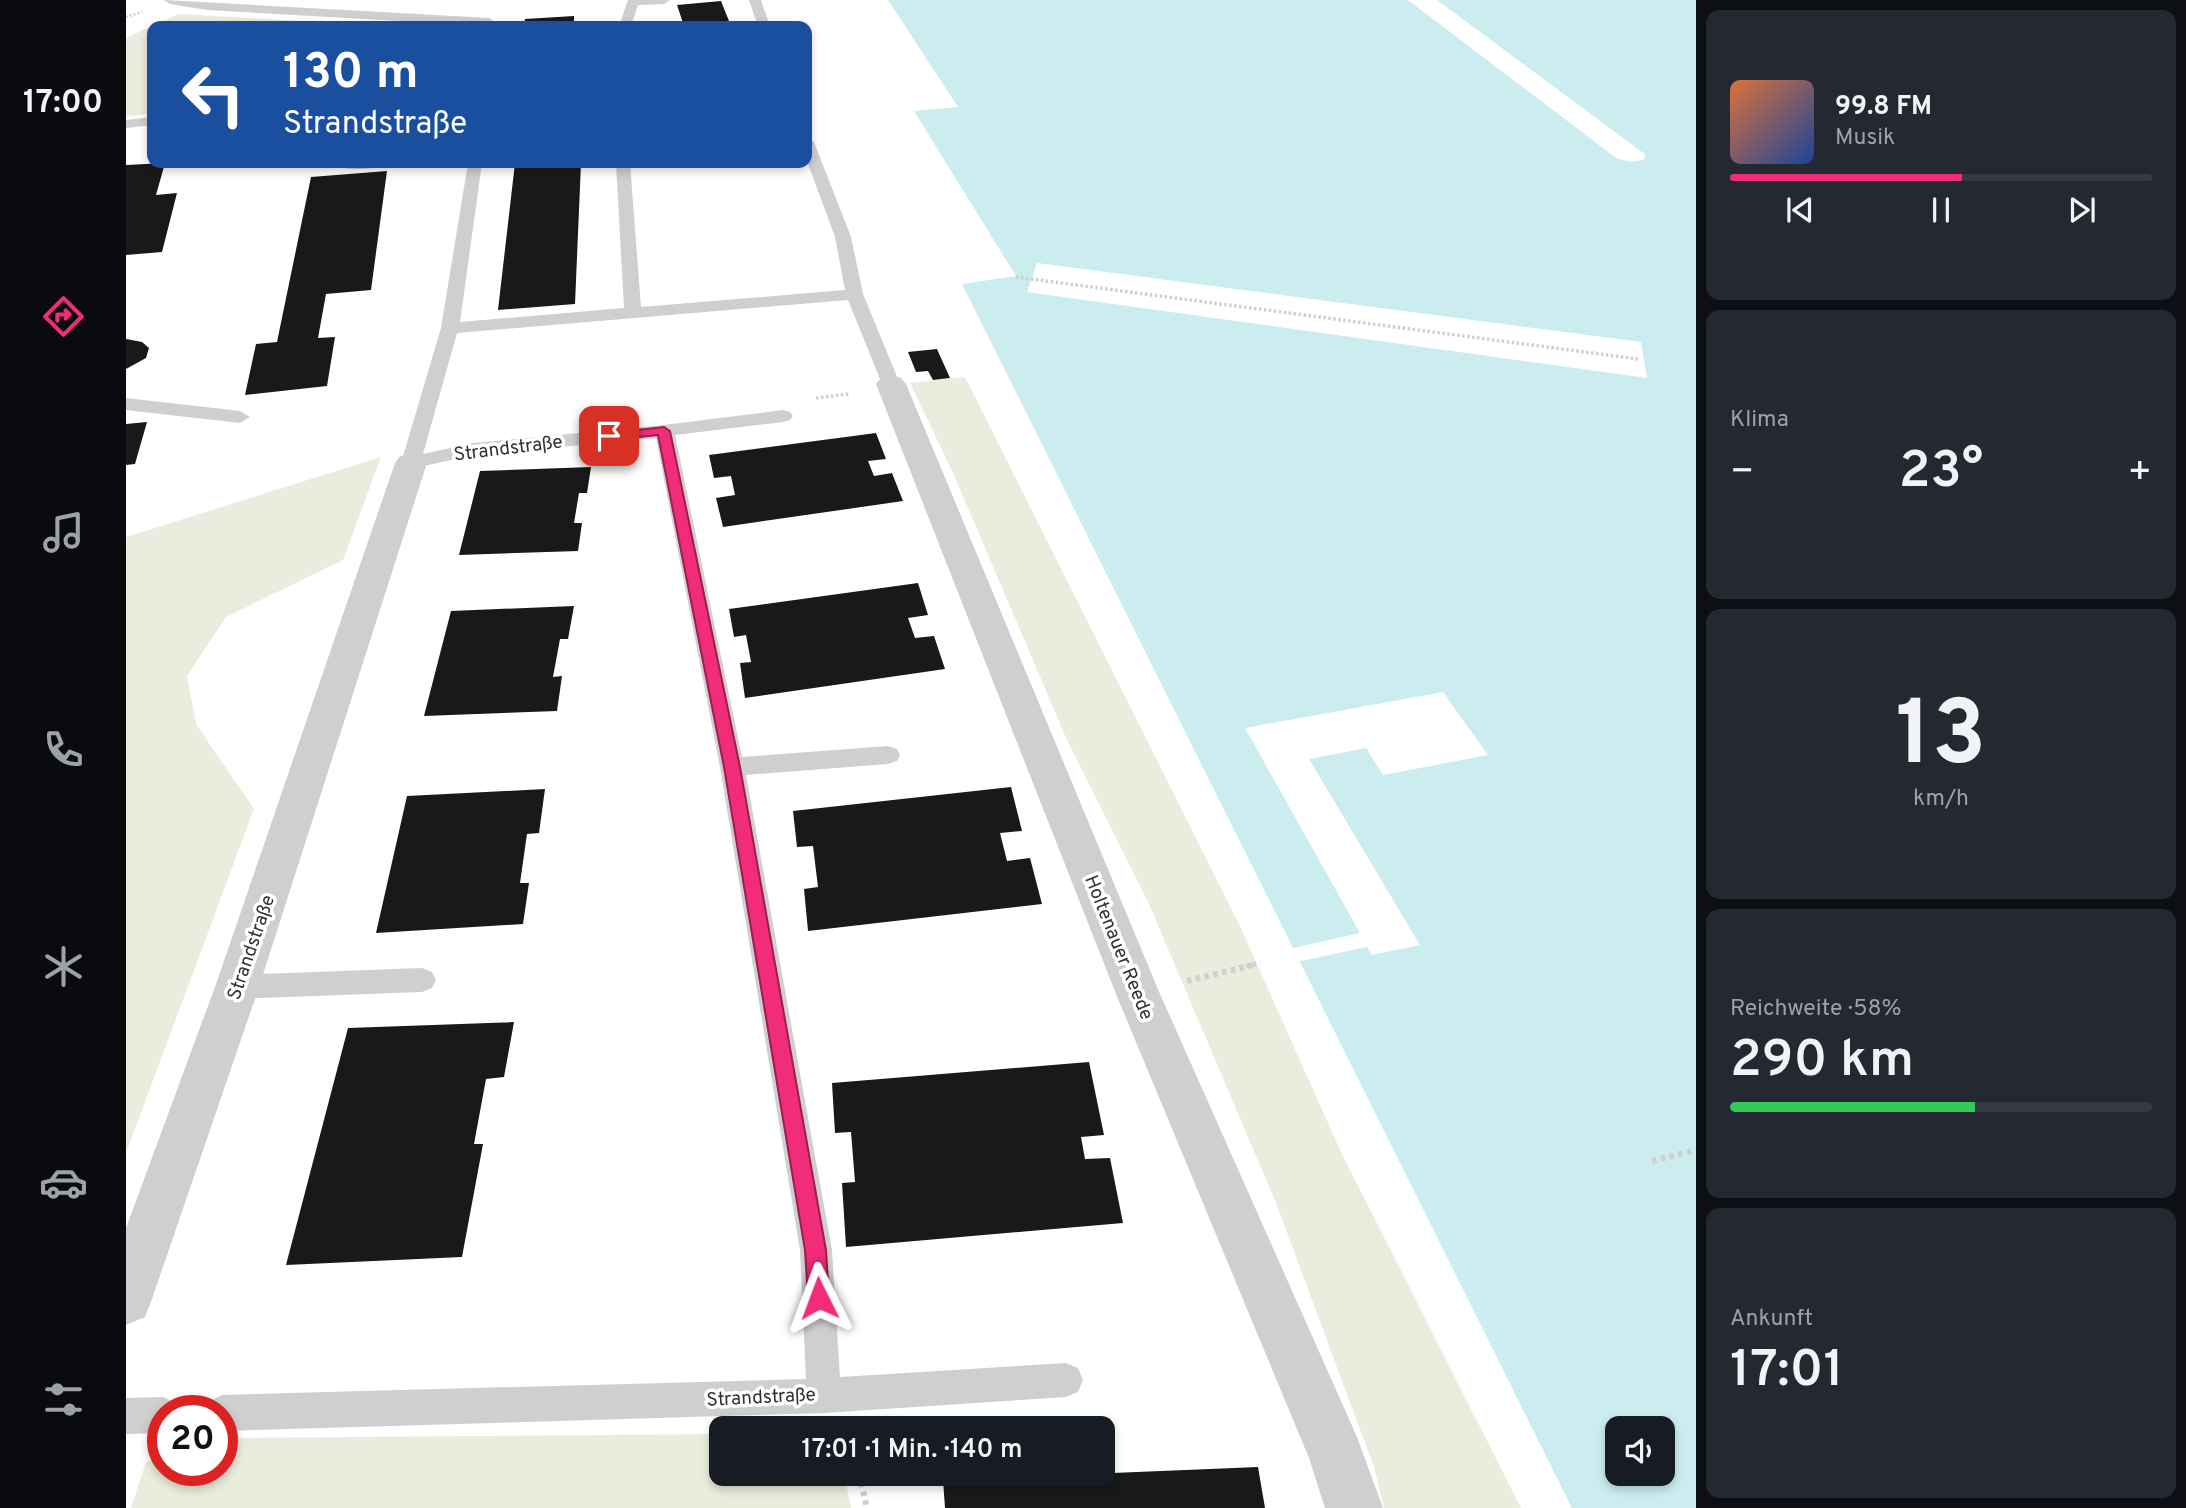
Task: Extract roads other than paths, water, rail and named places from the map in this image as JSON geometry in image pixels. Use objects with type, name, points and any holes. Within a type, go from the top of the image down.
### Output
[{"type":"street","name":"Holtenauer Reede","points":[[891,384],[1138,994],[1337,1457],[1354,1508]]},
{"type":"street","name":"Strandstraße","points":[[126,1299],[237,987],[411,463]]},
{"type":"lane","points":[[170,0],[207,6],[489,19]]},
{"type":"lane","points":[[627,21],[633,2],[664,0]]},
{"type":"lane","points":[[755,0],[762,21]]},
{"type":"lane","points":[[126,124],[147,122]]},
{"type":"lane","points":[[812,155],[843,237],[854,295],[891,384]]},
{"type":"lane","points":[[411,463],[450,328],[474,168]]},
{"type":"lane","points":[[623,168],[633,314]]},
{"type":"lane","points":[[450,328],[854,295]]},
{"type":"lane","points":[[126,404],[240,417]]},
{"type":"lane","points":[[664,431],[783,416]]},
{"type":"lane","name":"Strandstraße","points":[[238,1413],[824,1396],[816,1250],[732,767],[664,431],[473,449],[411,463]]},
{"type":"lane","points":[[732,767],[888,755]]},
{"type":"lane","points":[[237,987],[422,980]]},
{"type":"lane","points":[[824,1396],[1066,1380]]},
{"type":"lane","points":[[126,1416],[147,1415]]},
{"type":"water","points":[[888,0],[1696,0],[1696,1508],[1572,1508],[962,284],[1016,276],[914,111],[958,107]]}]
